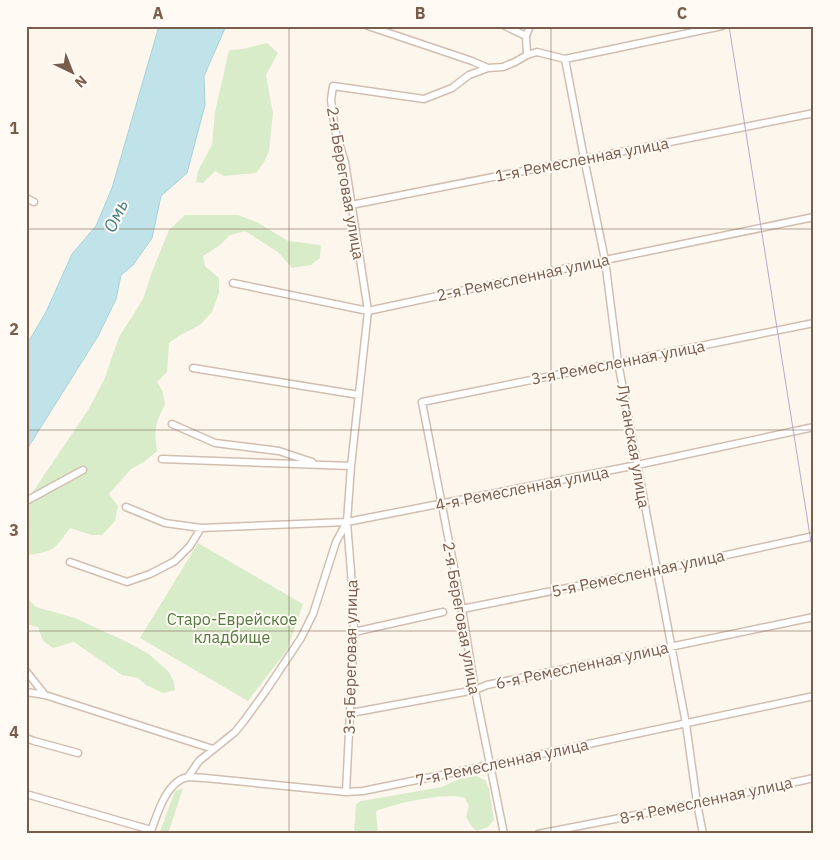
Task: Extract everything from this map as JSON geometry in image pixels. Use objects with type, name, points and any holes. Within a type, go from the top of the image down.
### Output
[{"type":"street","points":[[368,26],[472,60],[488,68]]},
{"type":"street","points":[[506,26],[526,36]]},
{"type":"street","points":[[530,26],[526,36],[527,55],[537,52],[565,59],[722,26]]},
{"type":"street","name":"2-я Береговая улица","points":[[359,395],[368,311],[345,162],[333,115],[331,100],[333,86],[424,99],[452,88],[469,75],[488,68],[503,67],[527,55]]},
{"type":"street","name":"Луганская улица","points":[[565,59],[605,260],[618,362],[686,724],[703,834]]},
{"type":"street","name":"1-я Ремесленная улица","points":[[351,205],[814,113]]},
{"type":"street","points":[[26,198],[34,202]]},
{"type":"street","name":"2-я Ремесленная улица","points":[[232,283],[368,311],[814,217]]},
{"type":"street","name":"3-я Ремесленная улица","points":[[422,402],[814,323]]},
{"type":"street","points":[[194,368],[359,395]]},
{"type":"street","name":"3-я Береговая улица","points":[[346,792],[354,632],[352,572],[347,522],[359,395]]},
{"type":"street","name":"2-я Береговая улица","points":[[422,402],[462,609],[475,690],[504,834]]},
{"type":"street","points":[[172,424],[215,443],[279,451],[319,464]]},
{"type":"street","name":"4-я Ремесленная улица","points":[[126,507],[165,523],[201,528],[347,522],[637,465],[814,427]]},
{"type":"street","points":[[162,459],[351,466]]},
{"type":"street","points":[[26,500],[83,470]]},
{"type":"street","name":"3-я Береговая улица","points":[[150,832],[169,789],[176,782],[188,777],[199,761],[234,732],[244,721],[274,680],[301,638],[321,590],[336,542],[347,522]]},
{"type":"street","points":[[70,562],[128,582],[150,574],[175,561],[190,546],[201,528]]},
{"type":"street","name":"5-я Ремесленная улица","points":[[462,609],[814,536]]},
{"type":"street","points":[[354,632],[443,612]]},
{"type":"street","name":"6-я Ремесленная улица","points":[[351,713],[475,690],[487,685],[814,617]]},
{"type":"street","points":[[26,671],[45,695]]},
{"type":"street","points":[[26,692],[45,695],[213,750]]},
{"type":"street","name":"7-я Ремесленная улица","points":[[188,777],[346,792],[364,791],[814,696]]},
{"type":"street","points":[[26,738],[78,753]]},
{"type":"street","name":"8-я Ремесленная улица","points":[[538,834],[814,778]]},
{"type":"street","points":[[26,794],[150,832]]},
{"type":"green space","points":[[267,43],[278,53],[266,75],[273,113],[269,151],[264,162],[256,173],[224,176],[215,171],[203,183],[196,182],[198,171],[212,145],[215,112],[229,50],[243,49]]},
{"type":"green space","points":[[185,215],[238,215],[257,222],[288,241],[321,245],[320,258],[311,265],[292,268],[278,252],[245,231],[230,235],[219,246],[203,256],[205,266],[219,278],[219,293],[212,312],[200,325],[169,343],[167,372],[157,382],[163,392],[165,405],[156,427],[157,451],[144,462],[131,469],[109,494],[118,506],[115,521],[102,535],[92,535],[70,528],[53,549],[42,553],[26,555],[26,502],[88,410],[104,380],[119,337],[143,299],[169,230]]},
{"type":"green space","name":"Старо-Еврейское кладбище","points":[[198,543],[303,604],[287,650],[248,701],[140,638]]},
{"type":"green space","points":[[26,597],[36,607],[75,618],[149,654],[169,672],[174,682],[175,690],[163,693],[146,685],[138,678],[122,675],[74,642],[53,648],[43,641],[38,627],[26,624]]},
{"type":"green space","points":[[476,776],[485,780],[489,788],[494,820],[488,827],[477,831],[472,827],[466,817],[469,806],[465,798],[445,796],[408,802],[376,811],[378,834],[354,834],[356,804],[361,801],[442,787],[459,779]]},
{"type":"green space","points":[[183,788],[168,834],[159,834],[175,791]]},
{"type":"water","name":"Омь","points":[[159,26],[226,26],[204,76],[205,105],[187,173],[161,196],[152,238],[133,265],[121,275],[116,299],[98,336],[29,446],[26,454],[26,346],[46,312],[72,254],[96,226],[112,188]]},
{"type":"tram line","points":[[729,26],[814,561]]}]
